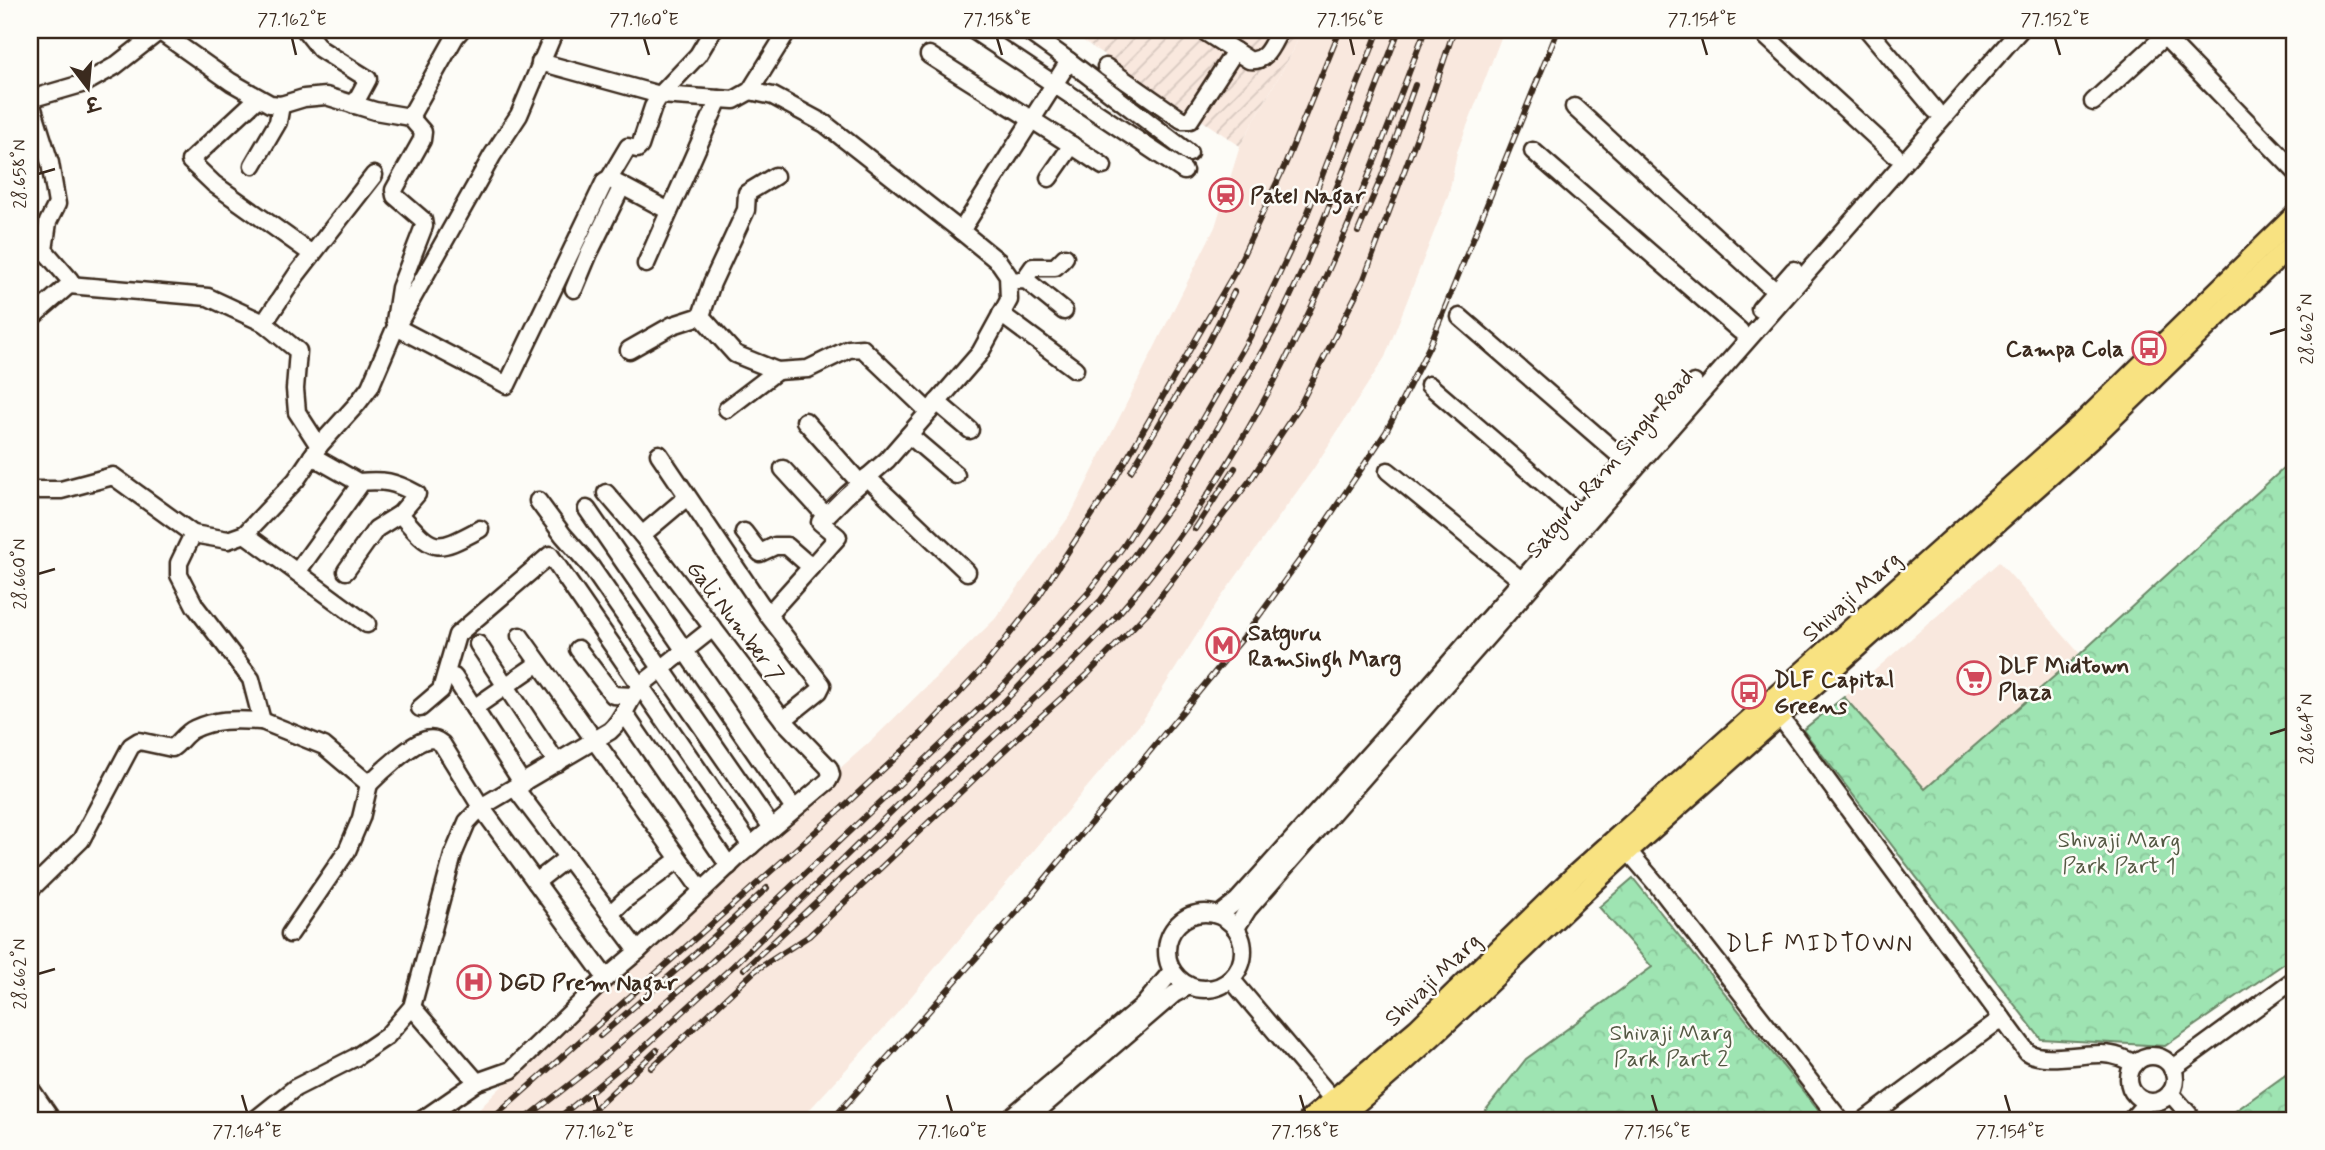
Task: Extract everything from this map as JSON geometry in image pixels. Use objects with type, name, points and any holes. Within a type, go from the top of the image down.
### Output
[{"type":"main road","name":"Shivaji Marg","points":[[1338,1112],[1417,1029],[1576,874],[2076,429],[2295,215]]},
{"type":"main road","name":"Shivaji Marg","points":[[1309,1120],[1338,1112],[1429,1041],[1628,851],[2091,439],[2295,241]]},
{"type":"street","points":[[305,30],[320,49],[368,79],[354,104]]},
{"type":"street","points":[[410,117],[461,30]]},
{"type":"street","points":[[30,490],[61,490],[113,475],[193,534],[229,540],[245,534],[296,480],[316,451],[370,387],[395,329],[492,156],[519,115],[555,30]]},
{"type":"street","points":[[574,289],[628,146],[637,149],[640,146],[653,107],[660,95],[698,55],[713,30]]},
{"type":"street","points":[[540,62],[660,95],[734,100],[750,92],[788,30]]},
{"type":"street","points":[[972,30],[1055,83],[1184,172]]},
{"type":"street","points":[[1026,30],[1189,153]]},
{"type":"street","points":[[1202,30],[1249,60],[1259,61],[1264,58],[1280,30]]},
{"type":"street","points":[[1759,30],[1895,155]]},
{"type":"street","points":[[1868,30],[1935,110]]},
{"type":"street","name":"Satguru Ram Singh Road","points":[[1219,915],[1246,891],[2006,30]]},
{"type":"street","name":"Satguru Ram Singh Road","points":[[1236,928],[1248,909],[2020,30]]},
{"type":"street","points":[[30,99],[85,83],[116,66],[152,32],[270,104],[281,105],[304,98],[326,96],[375,111],[410,117],[423,132],[423,137],[394,187],[394,194],[423,220],[424,226],[400,288],[395,329]]},
{"type":"street","points":[[2093,102],[2164,32],[2295,170]]},
{"type":"street","points":[[1106,67],[1182,120],[1190,120],[1235,51]]},
{"type":"street","points":[[929,55],[1103,166]]},
{"type":"street","points":[[961,231],[1069,61]]},
{"type":"street","points":[[750,92],[773,96],[825,124],[999,262],[1008,275],[1064,312]]},
{"type":"street","points":[[258,98],[190,161],[214,184],[312,254]]},
{"type":"street","points":[[646,264],[719,99]]},
{"type":"street","points":[[253,165],[278,122],[281,105]]},
{"type":"street","points":[[30,106],[43,134],[57,204],[48,222],[44,250],[68,274],[70,280],[69,285],[30,318]]},
{"type":"street","points":[[1574,107],[1775,291]]},
{"type":"street","points":[[1049,178],[1072,145]]},
{"type":"street","points":[[1533,151],[1740,331]]},
{"type":"street","points":[[264,323],[312,254],[374,175]]},
{"type":"street","points":[[701,316],[712,283],[746,209],[747,193],[775,176]]},
{"type":"street","points":[[395,329],[507,385],[605,181],[615,183],[669,211]]},
{"type":"street","points":[[768,615],[838,537],[820,522],[887,460],[980,353],[1009,300],[1016,280],[1033,267],[1055,267],[1065,257]]},
{"type":"street","points":[[69,285],[208,297],[264,323],[298,351],[295,389],[297,412],[316,451],[358,482],[396,483],[417,494],[400,514],[376,529],[346,571]]},
{"type":"street","points":[[1001,314],[1075,369]]},
{"type":"street","points":[[629,350],[673,325],[701,316]]},
{"type":"street","points":[[701,316],[735,354],[777,372],[808,369],[849,349],[862,348],[933,407],[970,430]]},
{"type":"street","points":[[1460,317],[1626,461]]},
{"type":"street","points":[[727,409],[777,372]]},
{"type":"street","points":[[1429,385],[1579,514]]},
{"type":"street","points":[[804,421],[864,480],[967,572]]},
{"type":"street","points":[[909,435],[956,475]]},
{"type":"street","points":[[659,454],[768,615],[822,685],[819,691],[783,720]]},
{"type":"street","points":[[783,469],[826,516]]},
{"type":"street","points":[[1388,471],[1521,580]]},
{"type":"street","points":[[296,572],[358,489],[358,482]]},
{"type":"street","name":"Gali Number 7","points":[[606,493],[783,720],[829,768],[831,775],[828,780],[794,809]]},
{"type":"street","points":[[642,536],[687,497]]},
{"type":"street","points":[[538,501],[563,536],[591,567],[772,828]]},
{"type":"street","points":[[422,1120],[477,1082],[511,1070],[606,978],[794,809],[587,509]]},
{"type":"street","points":[[400,514],[424,542],[431,545],[451,544],[480,528]]},
{"type":"street","points":[[744,532],[761,553],[775,546],[787,547],[811,567]]},
{"type":"street","points":[[193,534],[178,563],[179,575],[195,606],[251,679],[261,722]]},
{"type":"street","points":[[245,534],[367,624]]},
{"type":"street","points":[[420,708],[440,690],[457,635],[550,555],[637,690],[751,846]]},
{"type":"street","points":[[254,1120],[295,1088],[356,1057],[387,1036],[412,1007],[453,855],[467,822],[481,807],[614,727],[637,690],[713,628]]},
{"type":"street","points":[[520,635],[702,891]]},
{"type":"street","points":[[478,644],[557,763]]},
{"type":"street","points":[[578,649],[613,695],[637,690]]},
{"type":"street","points":[[474,708],[539,663]]},
{"type":"street","points":[[454,677],[519,786],[568,858],[638,951]]},
{"type":"street","points":[[624,713],[729,866]]},
{"type":"street","points":[[1779,715],[2027,1052],[2034,1056],[2103,1054],[2135,1064]]},
{"type":"street","points":[[30,890],[81,840],[131,746],[138,741],[172,748],[191,730],[210,724],[228,719],[261,722],[324,746],[369,784]]},
{"type":"street","points":[[290,934],[347,850],[361,818],[369,784],[424,740],[436,740],[442,744],[481,807],[606,978]]},
{"type":"street","points":[[1628,851],[1840,1120]]},
{"type":"street","points":[[536,882],[568,858]]},
{"type":"street","points":[[610,914],[679,859]]},
{"type":"street","points":[[1191,915],[1219,915],[1236,928],[1243,945],[1241,963],[1231,979],[1219,986],[1204,989],[1189,986],[1172,971],[1167,955],[1169,938],[1179,923],[1191,915]]},
{"type":"street","points":[[1007,1120],[1143,1006],[1172,971]]},
{"type":"street","points":[[1231,979],[1338,1112]]},
{"type":"street","points":[[2172,1069],[2295,979]]},
{"type":"street","points":[[1027,1120],[1174,994],[1189,986]]},
{"type":"street","points":[[412,1007],[477,1082]]},
{"type":"street","points":[[1865,1120],[2002,1018]]},
{"type":"street","points":[[2140,1059],[2161,1059],[2172,1069],[2174,1081],[2170,1093],[2160,1101],[2147,1102],[2135,1096],[2129,1083],[2135,1064],[2140,1059]]},
{"type":"street","points":[[30,1088],[52,1120]]},
{"type":"street","points":[[2170,1093],[2194,1120]]},
{"type":"street","points":[[2131,1120],[2147,1102]]},
{"type":"shaded area","points":[[1067,30],[1301,30],[1293,51],[1240,146]]},
{"type":"shaded area","points":[[1301,30],[1504,30],[1457,152],[1449,194],[1385,357],[1314,468],[1217,603],[1141,723],[893,1018],[800,1120],[469,1120],[498,1090],[672,931],[995,619],[1071,514],[1215,227],[1240,146],[1293,51]]},
{"type":"shaded area","points":[[1999,562],[2080,654],[1925,789],[1844,697]]},
{"type":"green space","name":"Shivaji Marg Park Part 1","points":[[2295,458],[2295,956],[2165,1046],[2041,1039],[1803,730],[1844,697],[1925,789],[2080,654]]},
{"type":"green space","name":"Shivaji Marg Park Part 2","points":[[1633,878],[1826,1120],[1478,1120],[1526,1059],[1652,967],[1599,907]]},
{"type":"green space","points":[[2295,1068],[2295,1120],[2223,1120]]},
{"type":"railway","points":[[491,1120],[842,808],[921,734],[983,668],[1035,602],[1111,486],[1236,270],[1285,165],[1340,30]]},
{"type":"railway","points":[[524,1120],[592,1067],[705,968],[1002,687],[1088,593],[1123,547],[1176,464],[1250,337],[1306,217],[1379,30]]},
{"type":"railway","points":[[556,1120],[639,1052],[733,966],[1009,697],[1101,600],[1182,490],[1276,327],[1305,265],[1399,30]]},
{"type":"railway","points":[[744,969],[1077,657],[1137,592],[1185,528],[1229,462],[1304,323],[1368,178],[1425,30]]},
{"type":"railway","points":[[756,970],[809,936],[1087,675],[1149,611],[1251,479],[1299,407],[1364,279],[1454,30]]},
{"type":"railway","points":[[832,1120],[1031,896],[1243,638],[1309,547],[1386,432],[1429,347],[1558,30]]},
{"type":"railway","points":[[1358,232],[1382,176],[1415,85]]},
{"type":"railway","points":[[1131,471],[1207,345],[1234,292]]},
{"type":"railway","points":[[1195,529],[1235,468]]},
{"type":"railway","points":[[600,1036],[767,888]]},
{"type":"railway","points":[[651,1068],[759,967]]},
{"type":"railway","points":[[583,1120],[657,1050]]},
{"type":"place","name":"Patel Nagar","points":[[1226,195]]},
{"type":"place","name":"Campa Cola","points":[[2149,348]]},
{"type":"place","name":"Satguru Ramsingh Marg","points":[[1223,645]]},
{"type":"place","name":"DLF Midtown Plaza","points":[[1974,678]]},
{"type":"place","name":"DLF Capital Greens","points":[[1749,692]]},
{"type":"place","name":"DGD Prem Nagar","points":[[474,982]]},
{"type":"district","name":"DLF MIDTOWN","points":[[1820,943]]}]
